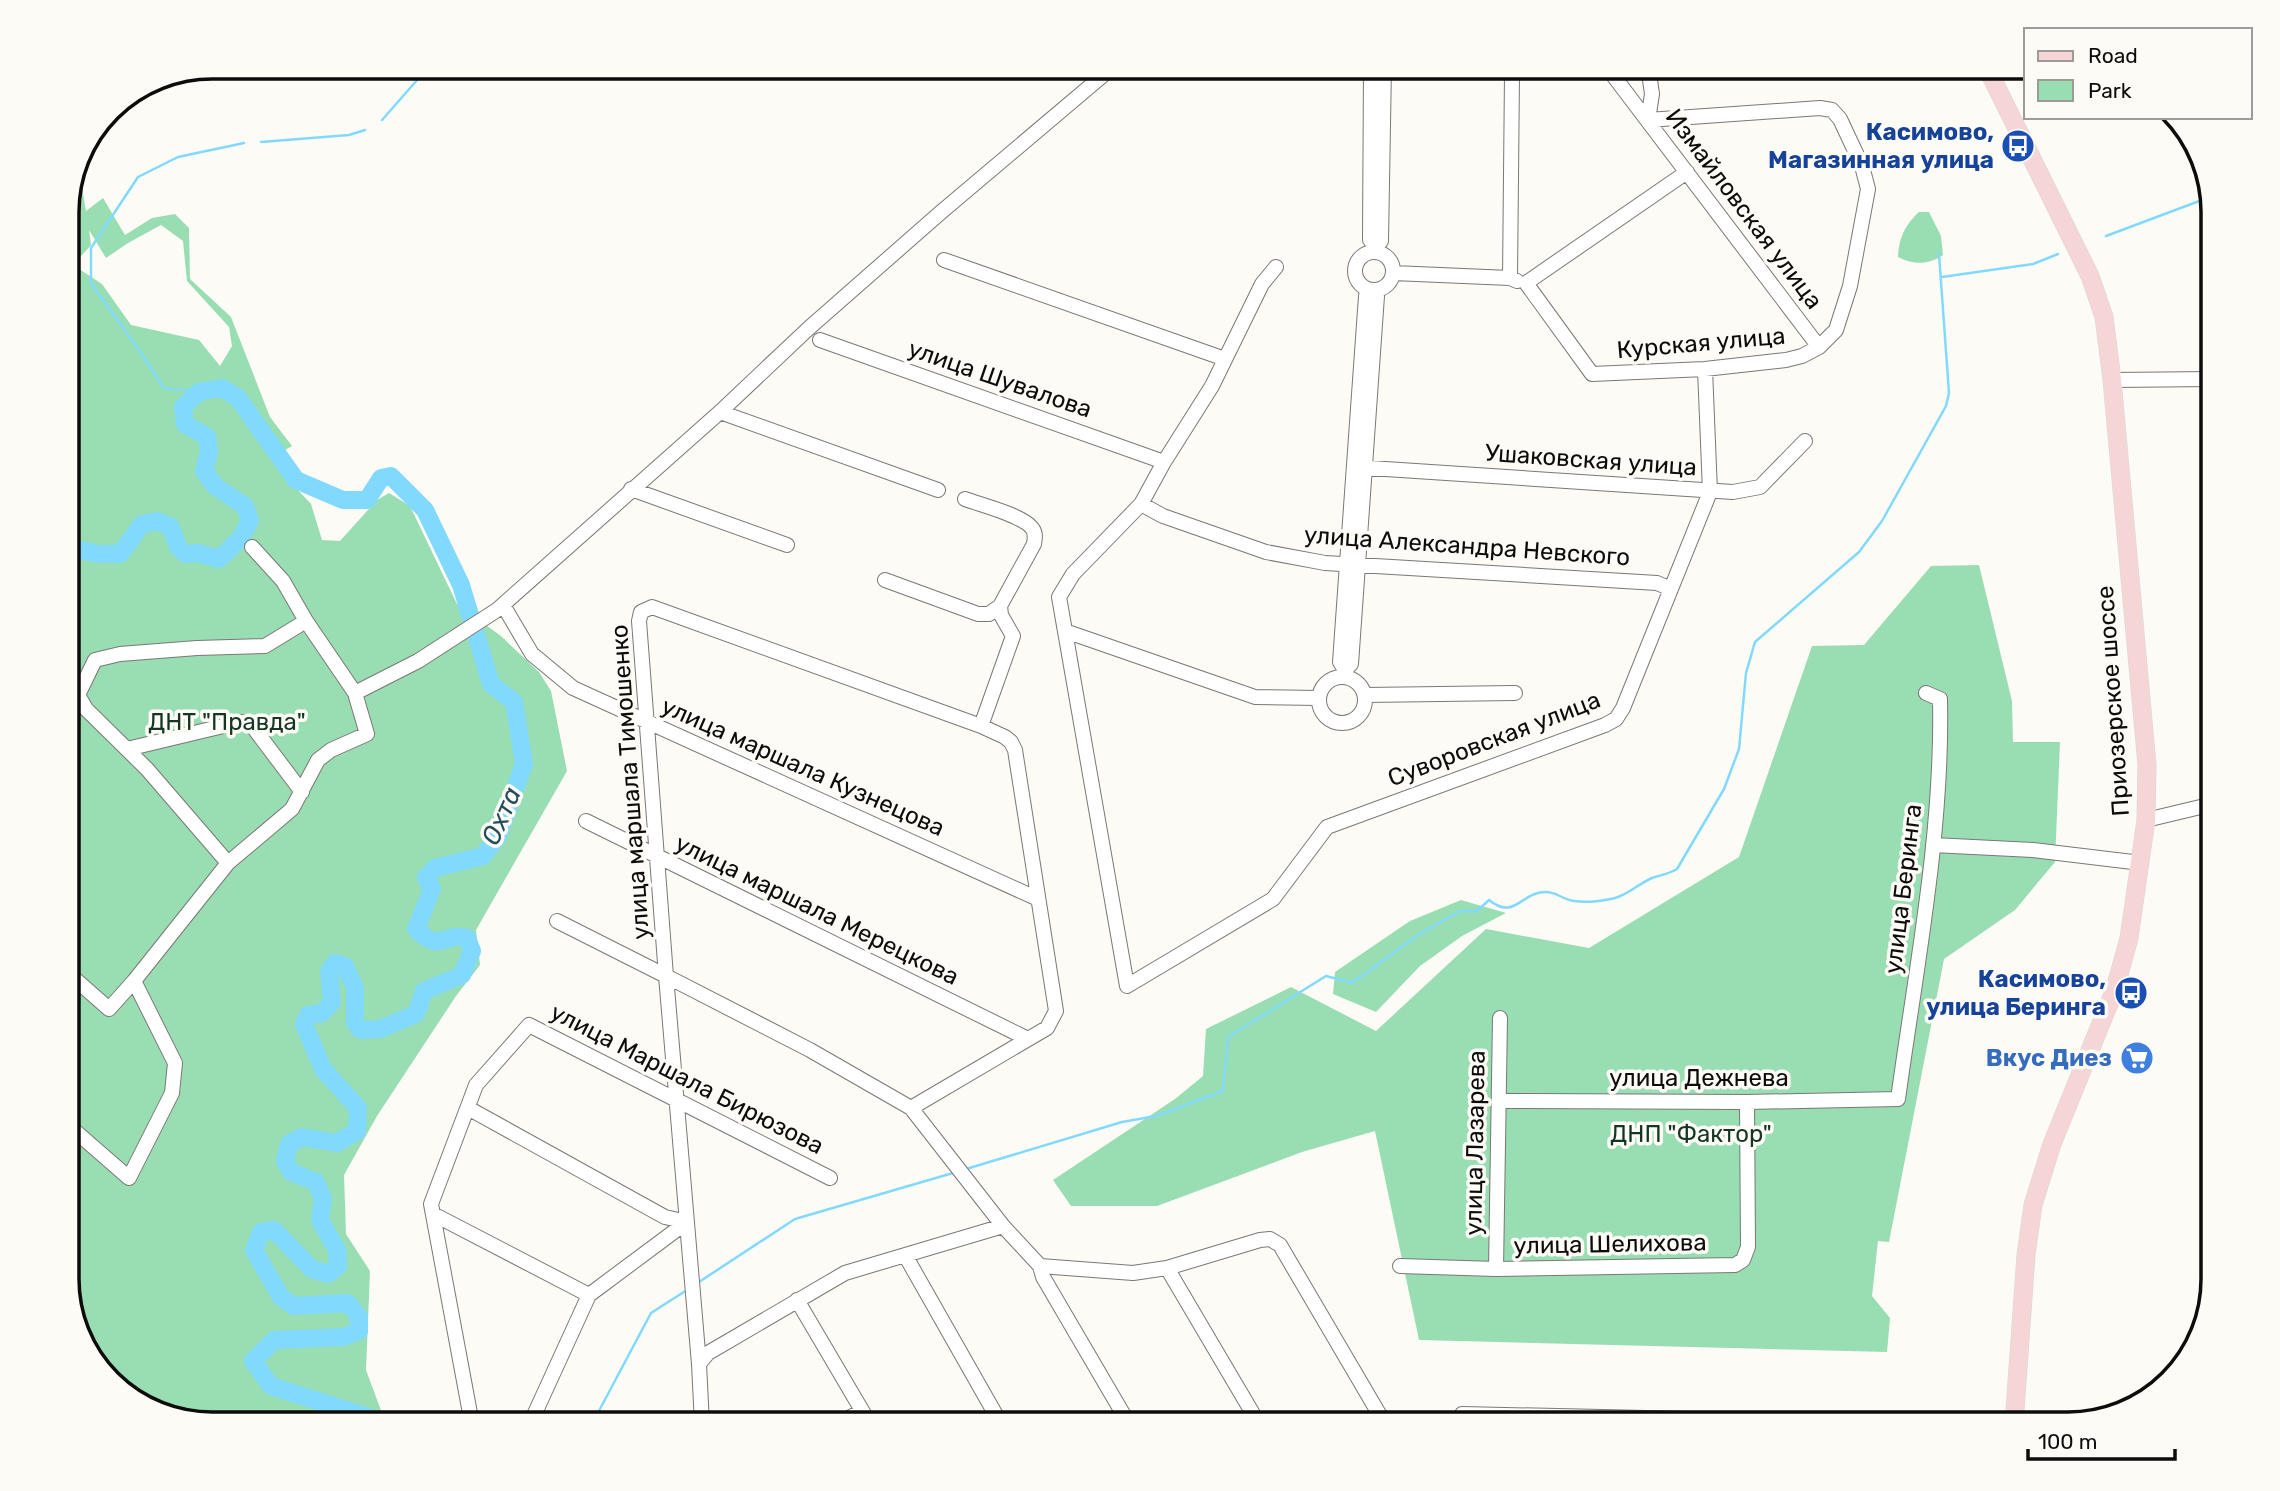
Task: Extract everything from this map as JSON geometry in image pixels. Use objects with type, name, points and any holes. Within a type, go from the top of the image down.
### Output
[{"type":"main road","name":"Приозерское шоссе","points":[[1992,79],[2090,276],[2104,317],[2147,765],[2146,820],[2129,938],[2115,989],[2052,1144],[2033,1205],[2026,1255],[2015,1412]]},
{"type":"street","points":[[355,693],[418,661],[499,608],[720,412],[809,328],[1099,79]]},
{"type":"street","points":[[1345,673],[1361,686],[1365,695],[1365,706],[1360,716],[1351,723],[1341,724],[1329,720],[1321,711],[1318,698],[1327,682],[1345,673],[1351,664],[1353,563],[1360,467],[1366,296],[1387,286],[1393,273],[1389,259],[1376,249],[1370,240],[1371,79]]},
{"type":"street","points":[[1373,292],[1359,283],[1355,275],[1360,259],[1376,249],[1381,242],[1384,79]]},
{"type":"street","points":[[1510,278],[1512,79]]},
{"type":"street","name":"Измайловская улица","points":[[1616,79],[1819,347]]},
{"type":"street","points":[[1648,120],[1652,94],[1650,79]]},
{"type":"street","name":"Курская улица","points":[[1526,283],[1592,374],[1705,369],[1786,360],[1802,356],[1819,347],[1836,330],[1850,286],[1868,189],[1867,178],[1840,119],[1832,110],[1820,108],[1648,120]]},
{"type":"street","points":[[1393,273],[1510,278],[1526,283],[1687,172]]},
{"type":"street","points":[[944,260],[1225,359]]},
{"type":"street","points":[[1276,267],[1262,284],[1212,386],[1141,504],[1073,574],[1059,597],[1065,631],[1255,697],[1318,698]]},
{"type":"street","name":"улица Шувалова","points":[[820,340],[1164,462]]},
{"type":"street","name":"Суворовская улица","points":[[1065,631],[1127,986],[1273,898],[1327,827],[1616,719],[1623,708],[1710,492],[1705,369]]},
{"type":"street","points":[[2112,380],[2201,379]]},
{"type":"street","points":[[720,412],[938,490]]},
{"type":"street","name":"Ушаковская улица","points":[[1360,467],[1733,492],[1760,486],[1805,441]]},
{"type":"street","points":[[631,489],[786,545]]},
{"type":"street","points":[[964,499],[1022,520],[1032,527],[1036,536],[1000,606],[989,614],[978,614]]},
{"type":"street","name":"улица Александра Невского","points":[[1141,504],[1163,516],[1266,552],[1325,563],[1657,583],[1671,589]]},
{"type":"street","points":[[79,983],[109,1009],[228,863],[292,809],[317,760],[331,750],[367,734],[355,693],[306,621],[283,581],[252,547]]},
{"type":"street","points":[[885,580],[1009,626]]},
{"type":"street","points":[[981,726],[1013,636],[1001,615],[1000,606]]},
{"type":"street","name":"улица маршала Тимошенко","points":[[558,921],[810,1051],[911,1108],[1047,1028],[1056,1011],[1015,750],[1011,742],[981,726],[652,607],[640,612],[666,976]]},
{"type":"street","name":"улица маршала Кузнецова","points":[[499,608],[532,654],[573,688],[1038,899]]},
{"type":"street","points":[[79,693],[96,660],[120,654],[265,646],[306,621]]},
{"type":"street","name":"улица Беринга","points":[[1898,1099],[1933,845],[1941,756],[1940,699],[1926,693]]},
{"type":"street","points":[[1365,695],[1515,694]]},
{"type":"street","points":[[79,697],[86,709],[127,749],[228,863]]},
{"type":"street","points":[[127,749],[240,722],[250,723],[302,792]]},
{"type":"street","points":[[2146,820],[2201,807]]},
{"type":"street","name":"улица маршала Мерецкова","points":[[586,821],[1028,1039]]},
{"type":"street","points":[[1933,845],[2033,850],[2141,863]]},
{"type":"street","points":[[666,976],[701,1412]]},
{"type":"street","points":[[79,1134],[130,1178],[172,1093],[176,1063],[134,981]]},
{"type":"street","name":"улица Лазарева","points":[[1496,1269],[1500,1018]]},
{"type":"street","name":"улица Маршала Бирюзова","points":[[433,1214],[431,1204],[477,1085],[529,1025],[830,1178]]},
{"type":"street","name":"улица Дежнева","points":[[1500,1101],[1747,1102],[1898,1099]]},
{"type":"street","name":"улица Шелихова","points":[[1400,1266],[1496,1269],[1735,1265],[1743,1260],[1748,1247],[1747,1102]]},
{"type":"street","points":[[468,1108],[665,1217],[687,1222]]},
{"type":"street","points":[[911,1108],[1003,1226],[1040,1266],[1043,1277],[1122,1412]]},
{"type":"street","points":[[433,1214],[589,1295]]},
{"type":"street","points":[[433,1214],[470,1412]]},
{"type":"street","points":[[535,1412],[589,1295],[687,1222]]},
{"type":"street","points":[[699,1364],[708,1353],[845,1273],[1003,1226]]},
{"type":"street","points":[[1040,1266],[1133,1273],[1167,1268],[1270,1239],[1280,1245],[1378,1412]]},
{"type":"street","points":[[905,1255],[994,1412]]},
{"type":"street","points":[[1167,1268],[1252,1412]]},
{"type":"street","points":[[797,1300],[862,1411]]},
{"type":"green space","name":"ДНТ \"Правда\"","points":[[82,186],[86,211],[103,198],[125,235],[152,218],[175,214],[189,228],[190,279],[231,317],[270,417],[292,446],[278,454],[297,489],[311,504],[322,540],[340,541],[377,500],[389,493],[410,506],[457,604],[501,636],[539,672],[551,691],[567,771],[476,930],[480,965],[456,996],[377,1116],[344,1175],[346,1234],[370,1271],[366,1370],[382,1412],[186,1410],[153,1398],[124,1379],[101,1353],[83,1313],[79,1288],[79,269],[102,284],[131,325],[199,340],[220,366],[232,346],[229,327],[187,281],[183,241],[161,225],[106,258],[89,230],[91,245],[79,258]]},
{"type":"green space","points":[[1919,212],[1929,212],[1941,236],[1943,255],[1921,263],[1898,257],[1904,232]]},
{"type":"green space","name":"ДНП \"Фактор\"","points":[[1979,565],[2012,701],[2013,742],[2060,742],[2055,862],[2015,910],[1944,959],[1889,1242],[1878,1241],[1872,1296],[1890,1318],[1887,1352],[1419,1340],[1375,1131],[1302,1152],[1157,1206],[1071,1206],[1053,1180],[1175,1099],[1203,1076],[1206,1029],[1291,987],[1376,1031],[1486,929],[1589,948],[1739,857],[1812,646],[1864,645],[1931,566]]},
{"type":"green space","points":[[1461,900],[1506,913],[1462,936],[1420,966],[1376,1012],[1333,994],[1335,972],[1410,921]]},
{"type":"waterway","points":[[382,120],[418,79]]},
{"type":"waterway","points":[[261,142],[349,135],[365,130]]},
{"type":"waterway","points":[[222,388],[164,388],[91,283],[91,248],[138,177],[178,157],[244,143]]},
{"type":"waterway","points":[[2106,236],[2200,201]]},
{"type":"waterway","points":[[966,1169],[1122,1122],[1156,1116],[1223,1091],[1228,1037],[1326,976],[1352,983],[1418,935],[1460,911],[1477,911],[1489,900],[1497,905],[1510,907],[1544,892],[1574,901],[1608,900],[1677,869],[1724,789],[1739,749],[1746,673],[1755,642],[1859,552],[1882,521],[1946,406],[1949,393],[1939,254]]},
{"type":"waterway","points":[[1942,277],[2033,264],[2058,254]]},
{"type":"waterway","name":"Охта","points":[[79,550],[99,554],[120,554],[142,524],[157,521],[171,527],[178,547],[186,554],[198,553],[219,559],[240,539],[250,521],[245,506],[216,487],[204,471],[209,452],[207,437],[185,424],[183,407],[199,392],[222,388],[238,398],[296,480],[343,500],[367,500],[381,478],[391,476],[425,510],[461,585],[491,684],[514,702],[524,764],[498,836],[483,856],[435,868],[426,877],[432,889],[416,929],[425,937],[437,941],[453,937],[467,938],[472,951],[462,975],[424,991],[416,1014],[380,1029],[361,1030],[355,1023],[355,988],[345,966],[335,963],[329,972],[332,1002],[322,1013],[308,1015],[304,1024],[323,1069],[358,1108],[357,1131],[337,1143],[302,1137],[289,1144],[285,1161],[291,1172],[316,1182],[323,1199],[320,1220],[337,1250],[338,1266],[328,1274],[312,1269],[274,1230],[261,1232],[254,1250],[281,1297],[293,1306],[348,1303],[359,1317],[359,1331],[343,1337],[274,1340],[253,1361],[271,1386],[352,1412]]},
{"type":"waterway","points":[[699,1282],[795,1219],[953,1173]]},
{"type":"waterway","points":[[598,1412],[651,1313],[687,1290]]},
{"type":"place","name":"Касимово, Магазинная улица","points":[[2018,146]]},
{"type":"place","name":"Касимово, улица Беринга","points":[[2131,993]]},
{"type":"place","name":"Вкус Диез","points":[[2137,1058]]}]
